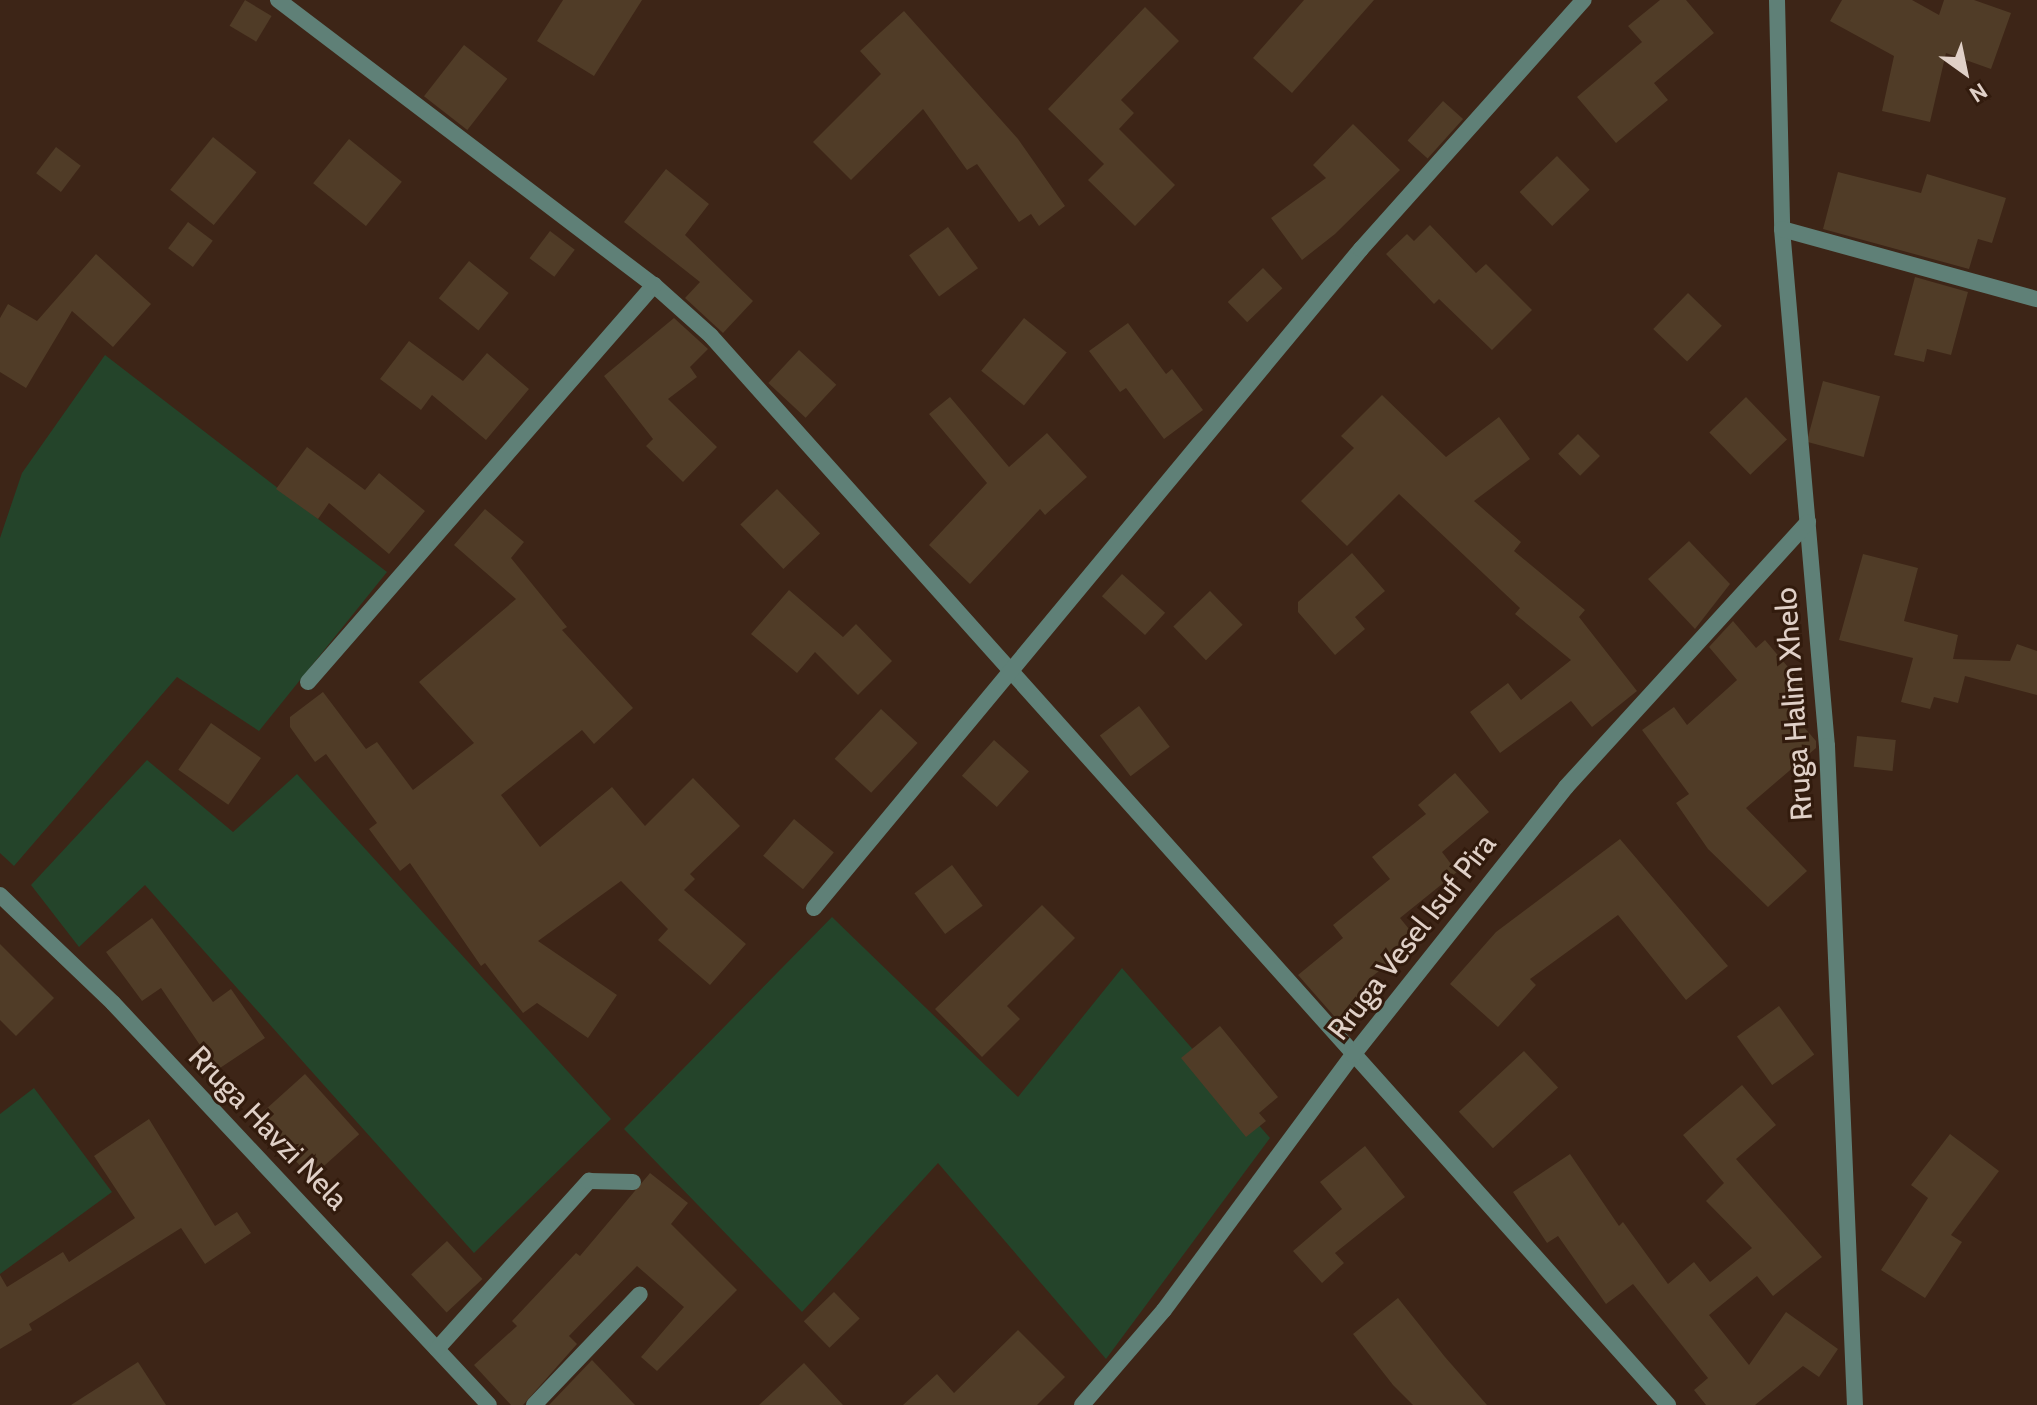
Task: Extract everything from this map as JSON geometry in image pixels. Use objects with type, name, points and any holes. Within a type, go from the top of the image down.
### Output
[{"type":"street","points":[[278,0],[654,285],[711,336],[1668,1405]]},
{"type":"street","points":[[814,908],[1013,674],[1361,249],[1584,0]]},
{"type":"street","name":"Rruga Halim Xhelo","points":[[1777,0],[1782,229],[1827,746],[1855,1405]]},
{"type":"street","points":[[1782,229],[2037,299]]},
{"type":"street","points":[[308,682],[654,285]]},
{"type":"street","name":"Rruga Vesel Isuf Pira","points":[[1082,1405],[1164,1310],[1353,1055],[1566,787],[1808,522]]},
{"type":"street","name":"Rruga Havzi Nela","points":[[0,895],[113,1003],[489,1405]]},
{"type":"street","points":[[437,1349],[589,1181],[633,1182]]},
{"type":"street","points":[[534,1405],[640,1294]]},
{"type":"green space","points":[[105,355],[387,572],[259,731],[177,677],[14,866],[0,853],[0,538],[22,473]]},
{"type":"green space","points":[[147,760],[233,832],[297,774],[611,1119],[474,1253],[145,885],[79,947],[31,885]]},
{"type":"green space","points":[[832,917],[1018,1097],[1122,968],[1270,1138],[1106,1359],[938,1163],[802,1312],[624,1129]]},
{"type":"green space","points":[[34,1088],[112,1192],[0,1274],[0,1114]]},
{"type":"building","points":[[245,0],[272,16],[256,42],[230,26]]},
{"type":"building","points":[[563,0],[642,0],[594,76],[537,41]]},
{"type":"building","points":[[1304,0],[1374,0],[1292,93],[1253,58]]},
{"type":"building","points":[[1660,0],[1686,0],[1714,33],[1654,83],[1668,100],[1616,143],[1577,97],[1642,42],[1628,26]]},
{"type":"building","points":[[1842,0],[1912,0],[1939,15],[1944,0],[1974,0],[2011,13],[1991,69],[1946,53],[1930,122],[1882,111],[1894,56],[1830,21]]},
{"type":"building","points":[[1145,7],[1179,41],[1121,100],[1134,113],[1119,129],[1175,185],[1135,226],[1088,180],[1104,164],[1048,109]]},
{"type":"building","points":[[904,11],[1018,139],[1065,206],[1039,226],[1031,214],[1019,222],[977,164],[967,170],[923,109],[851,180],[813,142],[881,74],[860,51]]},
{"type":"building","points":[[464,45],[507,79],[467,130],[424,96]]},
{"type":"building","points":[[1443,101],[1463,119],[1428,158],[1408,140]]},
{"type":"building","points":[[1353,124],[1400,170],[1335,234],[1302,260],[1271,218],[1326,178],[1313,165]]},
{"type":"building","points":[[213,137],[257,172],[214,225],[170,190]]},
{"type":"building","points":[[349,139],[402,182],[366,226],[313,183]]},
{"type":"building","points":[[56,147],[81,166],[61,192],[36,173]]},
{"type":"building","points":[[1557,156],[1590,190],[1552,226],[1520,192]]},
{"type":"building","points":[[666,169],[709,204],[685,235],[753,301],[723,333],[685,298],[700,282],[624,222]]},
{"type":"building","points":[[1838,172],[1921,193],[1927,174],[2006,198],[1992,243],[1978,239],[1969,269],[1823,229]]},
{"type":"building","points":[[188,222],[213,241],[193,267],[168,248]]},
{"type":"building","points":[[1430,225],[1476,273],[1486,264],[1532,310],[1492,350],[1439,299],[1434,304],[1386,254],[1407,234],[1414,241]]},
{"type":"building","points":[[948,227],[978,268],[939,296],[909,255]]},
{"type":"building","points":[[550,231],[575,250],[554,277],[530,258]]},
{"type":"building","points":[[96,254],[151,304],[113,347],[72,311],[26,388],[0,372],[0,318],[8,304],[37,321]]},
{"type":"building","points":[[469,261],[509,293],[478,330],[439,298]]},
{"type":"building","points":[[1263,268],[1282,288],[1247,322],[1228,302]]},
{"type":"building","points":[[1915,277],[1968,292],[1951,355],[1927,349],[1924,362],[1894,355]]},
{"type":"building","points":[[1688,293],[1722,326],[1687,362],[1653,329]]},
{"type":"building","points":[[674,318],[708,349],[690,367],[697,377],[668,399],[717,447],[683,482],[646,446],[653,439],[604,376]]},
{"type":"building","points":[[1024,318],[1067,353],[1024,405],[981,371]]},
{"type":"building","points":[[1128,323],[1166,374],[1172,369],[1203,410],[1164,439],[1126,388],[1120,392],[1089,351]]},
{"type":"building","points":[[409,341],[463,381],[487,353],[529,389],[486,440],[432,395],[421,410],[380,379]]},
{"type":"building","points":[[799,350],[836,385],[806,418],[768,383]]},
{"type":"building","points":[[1823,381],[1880,396],[1864,457],[1807,442]]},
{"type":"building","points":[[1382,395],[1446,457],[1499,417],[1530,459],[1474,501],[1521,542],[1514,551],[1585,610],[1579,617],[1637,691],[1592,727],[1571,701],[1500,753],[1470,712],[1508,683],[1521,700],[1571,660],[1515,614],[1520,608],[1399,494],[1347,546],[1301,501],[1354,448],[1341,436]]},
{"type":"building","points":[[950,397],[1009,467],[1047,433],[1087,477],[1045,515],[1040,509],[970,584],[929,545],[987,483],[929,414]]},
{"type":"building","points":[[1746,397],[1787,439],[1750,475],[1709,432]]},
{"type":"building","points":[[1578,434],[1600,456],[1580,476],[1558,454]]},
{"type":"building","points":[[307,447],[365,490],[379,473],[425,511],[389,554],[329,503],[318,519],[276,489]]},
{"type":"building","points":[[777,489],[820,534],[783,569],[740,524]]},
{"type":"building","points":[[485,509],[524,542],[511,558],[567,627],[562,630],[633,708],[594,744],[582,730],[501,795],[540,847],[612,787],[645,826],[693,778],[740,826],[690,874],[695,879],[684,890],[746,944],[710,985],[658,940],[668,929],[621,881],[538,941],[617,995],[588,1038],[537,1003],[523,1013],[485,963],[481,966],[410,863],[400,871],[369,829],[377,823],[326,754],[315,762],[290,727],[290,717],[323,692],[366,749],[377,742],[413,790],[474,743],[419,682],[516,599],[454,545]]},
{"type":"building","points":[[1689,541],[1730,584],[1695,629],[1648,579]]},
{"type":"building","points":[[1352,553],[1385,591],[1355,617],[1365,629],[1335,655],[1298,612],[1298,602]]},
{"type":"building","points":[[1863,554],[1918,568],[1904,621],[1958,635],[1953,659],[2010,661],[2017,644],[2037,651],[2037,695],[1965,676],[1958,703],[1934,697],[1930,709],[1901,702],[1913,658],[1839,640]]},
{"type":"building","points":[[1122,574],[1165,613],[1145,635],[1102,596]]},
{"type":"building","points":[[789,590],[843,637],[856,624],[892,661],[858,695],[815,652],[797,673],[751,634]]},
{"type":"building","points":[[1210,591],[1243,625],[1206,660],[1173,626]]},
{"type":"building","points":[[1733,621],[1756,648],[1765,640],[1805,687],[1785,705],[1816,741],[1816,748],[1746,808],[1807,871],[1768,907],[1708,849],[1676,803],[1689,794],[1642,730],[1674,707],[1687,725],[1737,680],[1709,647]]},
{"type":"building","points":[[1139,706],[1170,747],[1131,776],[1100,735]]},
{"type":"building","points":[[881,709],[918,743],[871,793],[835,759]]},
{"type":"building","points":[[211,723],[261,758],[228,805],[178,770]]},
{"type":"building","points":[[1857,736],[1896,740],[1893,771],[1854,767]]},
{"type":"building","points":[[994,740],[1029,771],[997,807],[962,776]]},
{"type":"building","points":[[1455,773],[1489,812],[1442,852],[1457,872],[1400,918],[1418,940],[1369,979],[1379,993],[1341,1024],[1298,975],[1343,938],[1333,925],[1390,879],[1372,857],[1426,814],[1418,805]]},
{"type":"building","points":[[794,819],[834,852],[803,889],[763,856]]},
{"type":"building","points":[[1620,839],[1728,966],[1686,1000],[1618,915],[1530,979],[1536,985],[1498,1027],[1450,984],[1496,932]]},
{"type":"building","points":[[952,865],[983,906],[945,934],[914,893]]},
{"type":"building","points":[[1042,905],[1075,938],[1007,1006],[1020,1019],[982,1057],[935,1009]]},
{"type":"building","points":[[152,918],[213,1002],[231,989],[265,1038],[217,1070],[161,988],[142,1001],[106,952]]},
{"type":"building","points":[[0,944],[54,998],[16,1036],[0,1020]]},
{"type":"building","points":[[1779,1006],[1814,1055],[1772,1085],[1737,1037]]},
{"type":"building","points":[[1220,1026],[1278,1097],[1259,1113],[1266,1121],[1246,1137],[1181,1058]]},
{"type":"building","points":[[1524,1051],[1558,1088],[1493,1148],[1459,1112]]},
{"type":"building","points":[[305,1074],[359,1134],[311,1178],[257,1117]]},
{"type":"building","points":[[1742,1085],[1776,1125],[1736,1159],[1822,1257],[1773,1296],[1757,1276],[1709,1315],[1749,1365],[1786,1312],[1838,1349],[1819,1377],[1803,1366],[1755,1405],[1706,1405],[1694,1390],[1708,1378],[1633,1284],[1606,1304],[1558,1236],[1547,1243],[1513,1192],[1570,1154],[1619,1226],[1623,1222],[1668,1284],[1694,1262],[1710,1282],[1752,1248],[1706,1201],[1724,1183],[1683,1135]]},
{"type":"building","points":[[149,1119],[215,1226],[237,1212],[251,1233],[205,1264],[181,1228],[29,1324],[32,1330],[0,1349],[0,1275],[7,1287],[63,1252],[69,1262],[135,1218],[94,1156]]},
{"type":"building","points":[[1950,1134],[1999,1171],[1951,1235],[1962,1242],[1925,1298],[1881,1270],[1928,1198],[1911,1185]]},
{"type":"building","points":[[1365,1146],[1405,1197],[1335,1253],[1344,1263],[1322,1283],[1293,1251],[1342,1209],[1320,1182]]},
{"type":"building","points":[[650,1173],[688,1203],[671,1224],[737,1290],[657,1371],[641,1357],[684,1307],[637,1266],[569,1336],[577,1344],[523,1405],[511,1405],[474,1365],[517,1326],[512,1321],[576,1253],[580,1256]]},
{"type":"building","points":[[447,1241],[482,1279],[447,1312],[411,1274]]},
{"type":"building","points":[[834,1292],[860,1319],[829,1348],[804,1321]]},
{"type":"building","points":[[1398,1298],[1487,1405],[1413,1405],[1393,1385],[1353,1334]]},
{"type":"building","points":[[1018,1330],[1065,1377],[1037,1405],[903,1405],[937,1374],[954,1393]]},
{"type":"building","points":[[592,1360],[635,1405],[549,1405]]},
{"type":"building","points":[[138,1362],[166,1405],[71,1405]]},
{"type":"building","points":[[804,1363],[843,1405],[759,1405]]}]
